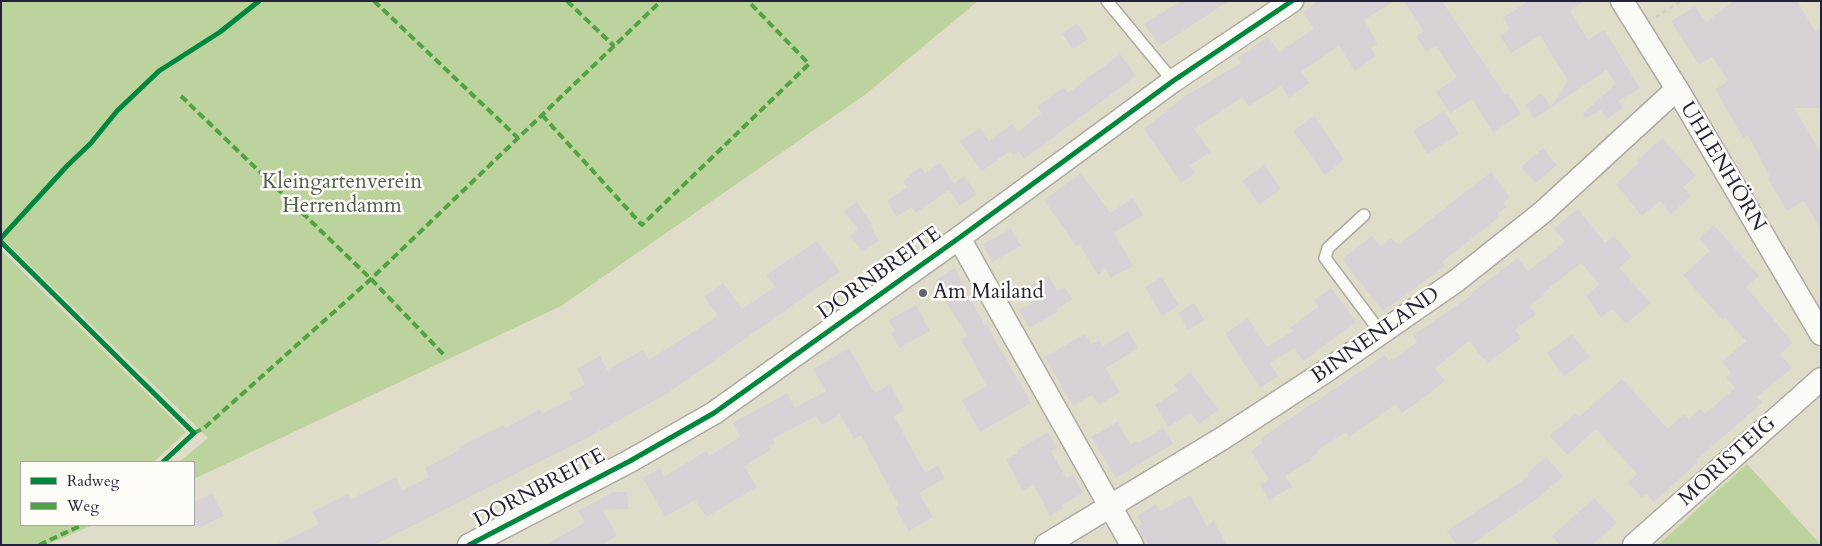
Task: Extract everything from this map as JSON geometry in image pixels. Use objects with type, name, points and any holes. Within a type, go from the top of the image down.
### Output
[{"type":"street","name":"DORNBREITE","points":[[469,545],[630,461],[714,414],[1173,81],[1292,1]]},
{"type":"street","name":"UHLENHÖRN","points":[[1622,1],[1677,89],[1821,334]]},
{"type":"street","name":"BINNENLAND","points":[[1046,545],[1223,438],[1456,281],[1543,212],[1677,89]]},
{"type":"street","points":[[959,238],[1132,545]]},
{"type":"street","name":"MORISTEIG","points":[[1634,545],[1821,379]]},
{"type":"lane","points":[[1107,1],[1173,81]]},
{"type":"lane","points":[[1364,215],[1328,248],[1325,258],[1381,333]]},
{"type":"path","points":[[1640,28],[1681,1]]},
{"type":"green space","name":"Kleingartenverein Herrendamm","points":[[1,1],[978,1],[866,94],[561,306],[195,479],[195,461],[180,461],[208,438],[6,242],[1,248]]},
{"type":"green space","points":[[1,250],[186,432],[155,461],[20,461],[20,526],[91,526],[46,545],[1,545]]},
{"type":"green space","points":[[1747,464],[1821,545],[1658,545]]},
{"type":"building","points":[[1181,1],[1229,1],[1160,46],[1144,24]]},
{"type":"building","points":[[1319,1],[1394,1],[1364,20],[1378,44],[1371,48],[1376,56],[1355,71],[1339,46],[1301,72],[1309,83],[1289,98],[1281,86],[1249,106],[1242,97],[1194,129],[1211,152],[1190,165],[1195,173],[1181,183],[1144,129],[1185,96],[1241,63],[1238,58],[1268,37],[1279,52],[1314,29],[1303,12]]},
{"type":"building","points":[[1404,1],[1442,1],[1505,95],[1508,93],[1521,114],[1493,132],[1472,99],[1450,113],[1436,92],[1457,77],[1436,46],[1426,52],[1416,36],[1424,31]]},
{"type":"building","points":[[1528,1],[1584,1],[1570,11],[1588,40],[1604,30],[1640,88],[1618,101],[1623,108],[1607,119],[1601,110],[1586,118],[1583,113],[1616,84],[1606,70],[1534,119],[1525,105],[1541,93],[1551,107],[1568,81],[1540,35],[1511,53],[1500,36],[1510,29],[1503,18]]},
{"type":"building","points":[[1734,1],[1797,1],[1815,31],[1821,28],[1821,108],[1794,108],[1821,153],[1821,230],[1804,201],[1787,211],[1768,179],[1770,177],[1748,135],[1743,138],[1719,96],[1716,89],[1728,81],[1712,57],[1699,65],[1671,21],[1695,6],[1706,22]]},
{"type":"building","points":[[1077,23],[1088,39],[1073,49],[1062,34]]},
{"type":"building","points":[[1120,54],[1136,76],[1024,159],[1019,151],[1014,155],[1010,151],[982,171],[960,142],[980,128],[989,141],[1012,124],[1018,132],[1042,113],[1037,107],[1064,87],[1068,93]]},
{"type":"building","points":[[1444,111],[1459,134],[1427,154],[1413,131]]},
{"type":"building","points":[[1314,116],[1344,160],[1325,175],[1293,131]]},
{"type":"building","points":[[1662,138],[1696,176],[1683,187],[1691,196],[1671,214],[1660,201],[1642,216],[1616,184]]},
{"type":"building","points":[[1543,148],[1557,165],[1536,183],[1521,167]]},
{"type":"building","points":[[940,163],[954,184],[964,176],[977,194],[960,206],[949,190],[916,213],[911,207],[897,217],[887,201],[907,187],[903,182],[921,167],[925,173]]},
{"type":"building","points":[[1264,165],[1281,189],[1259,205],[1242,181]]},
{"type":"building","points":[[1491,172],[1510,197],[1503,203],[1507,207],[1497,214],[1499,217],[1442,262],[1445,266],[1383,311],[1342,259],[1372,236],[1380,246],[1391,238],[1398,245]]},
{"type":"building","points":[[1081,173],[1110,213],[1133,198],[1143,215],[1114,233],[1133,266],[1111,278],[1106,269],[1098,275],[1079,244],[1076,246],[1044,200]]},
{"type":"building","points":[[857,202],[872,225],[879,241],[862,251],[850,236],[858,229],[844,211]]},
{"type":"building","points":[[1578,209],[1605,243],[1614,236],[1632,257],[1619,268],[1651,303],[1626,324],[1612,309],[1601,318],[1586,296],[1599,284],[1581,263],[1543,293],[1544,295],[1530,306],[1536,314],[1515,330],[1521,339],[1488,362],[1484,360],[1469,341],[1435,368],[1445,381],[1402,413],[1396,404],[1349,437],[1346,432],[1316,451],[1318,453],[1311,458],[1312,460],[1285,476],[1292,487],[1269,500],[1260,484],[1269,479],[1251,451],[1263,442],[1261,438],[1385,355],[1389,361],[1391,358],[1393,360],[1417,342],[1413,335],[1472,295],[1471,293],[1518,258],[1528,271],[1565,242],[1554,228]]},
{"type":"building","points":[[1714,225],[1759,276],[1746,287],[1793,343],[1780,354],[1792,368],[1757,397],[1762,403],[1696,460],[1698,462],[1654,502],[1646,494],[1642,498],[1628,482],[1637,474],[1596,429],[1567,455],[1549,436],[1576,413],[1579,417],[1622,379],[1668,429],[1684,414],[1689,419],[1700,409],[1705,414],[1735,388],[1726,377],[1731,373],[1722,362],[1746,341],[1725,318],[1722,320],[1683,275],[1710,251],[1699,238]]},
{"type":"building","points":[[1011,229],[1021,246],[992,262],[983,244]]},
{"type":"building","points":[[817,241],[840,272],[668,393],[585,439],[374,545],[275,545],[319,524],[312,512],[348,494],[351,499],[396,477],[402,490],[429,477],[425,468],[460,450],[459,447],[504,425],[506,428],[540,409],[542,414],[572,399],[569,393],[585,385],[577,369],[600,356],[607,370],[643,350],[649,360],[718,316],[704,297],[723,283],[742,309],[775,287],[766,275]]},
{"type":"building","points":[[955,268],[985,326],[987,325],[1031,403],[980,432],[962,400],[987,386],[961,339],[967,336],[934,281]]},
{"type":"building","points":[[1048,275],[1057,291],[1065,287],[1072,300],[1056,309],[1058,312],[1029,328],[1019,310],[1036,301],[1028,287]]},
{"type":"building","points":[[1162,277],[1179,305],[1162,316],[1145,287]]},
{"type":"building","points":[[1331,288],[1356,322],[1303,361],[1294,348],[1270,363],[1278,376],[1260,388],[1225,334],[1248,318],[1267,347],[1293,331],[1290,328],[1319,306],[1314,300]]},
{"type":"building","points":[[1194,303],[1204,320],[1188,330],[1178,313]]},
{"type":"building","points":[[916,305],[930,331],[899,348],[891,333],[895,331],[889,320]]},
{"type":"building","points":[[1128,331],[1138,348],[1106,368],[1120,392],[1099,405],[1092,395],[1073,406],[1045,357],[1085,334],[1091,344],[1099,340],[1103,346]]},
{"type":"building","points":[[1572,334],[1590,357],[1564,376],[1547,353]]},
{"type":"building","points":[[849,348],[875,393],[890,384],[904,410],[894,416],[925,473],[938,465],[945,478],[919,493],[933,517],[909,531],[895,508],[899,506],[861,435],[854,439],[840,414],[822,425],[816,416],[773,439],[775,443],[769,446],[771,450],[744,466],[757,487],[706,517],[695,500],[665,517],[643,478],[660,468],[664,477],[706,451],[709,456],[740,437],[733,423],[787,393],[795,408],[826,391],[813,369]]},
{"type":"building","points":[[1190,372],[1219,410],[1199,424],[1191,413],[1168,427],[1155,405],[1178,390],[1174,385]]},
{"type":"building","points":[[1118,422],[1130,444],[1137,441],[1138,443],[1164,428],[1173,444],[1116,478],[1091,437]]},
{"type":"building","points":[[1048,432],[1057,448],[1051,451],[1066,478],[1073,475],[1083,493],[1061,505],[1063,508],[1050,516],[1034,485],[1023,491],[1006,459],[1018,453],[1017,450]]},
{"type":"building","points":[[1546,457],[1563,476],[1538,498],[1470,545],[1456,545],[1447,531],[1529,476],[1527,473]]},
{"type":"building","points":[[613,492],[627,492],[628,509],[603,510],[617,536],[602,545],[546,545],[585,522],[578,511]]},
{"type":"building","points":[[212,493],[224,516],[198,528],[195,521],[195,502]]},
{"type":"building","points":[[1190,495],[1207,526],[1214,521],[1227,545],[1148,545],[1137,527],[1142,524],[1137,516],[1156,504],[1160,511]]},
{"type":"building","points":[[1594,498],[1617,523],[1592,545],[1560,545],[1552,536]]},
{"type":"marked path","points":[[374,1],[518,138]]},
{"type":"marked path","points":[[567,1],[614,46]]},
{"type":"marked path","points":[[194,433],[204,428],[371,279],[661,1]]},
{"type":"marked path","points":[[542,115],[642,225],[809,64],[748,1]]},
{"type":"marked path","points":[[181,96],[371,279],[445,356]]},
{"type":"marked path","points":[[39,545],[80,526]]},
{"type":"cycle path","points":[[1,238],[67,166],[91,143],[117,111],[159,71],[220,32],[259,1]]},
{"type":"cycle path","points":[[469,545],[630,461],[714,413],[959,238],[1173,81],[1292,1]]},
{"type":"cycle path","points":[[1,242],[194,433],[164,461]]},
{"type":"place","name":"Am Mailand","points":[[923,293]]}]
